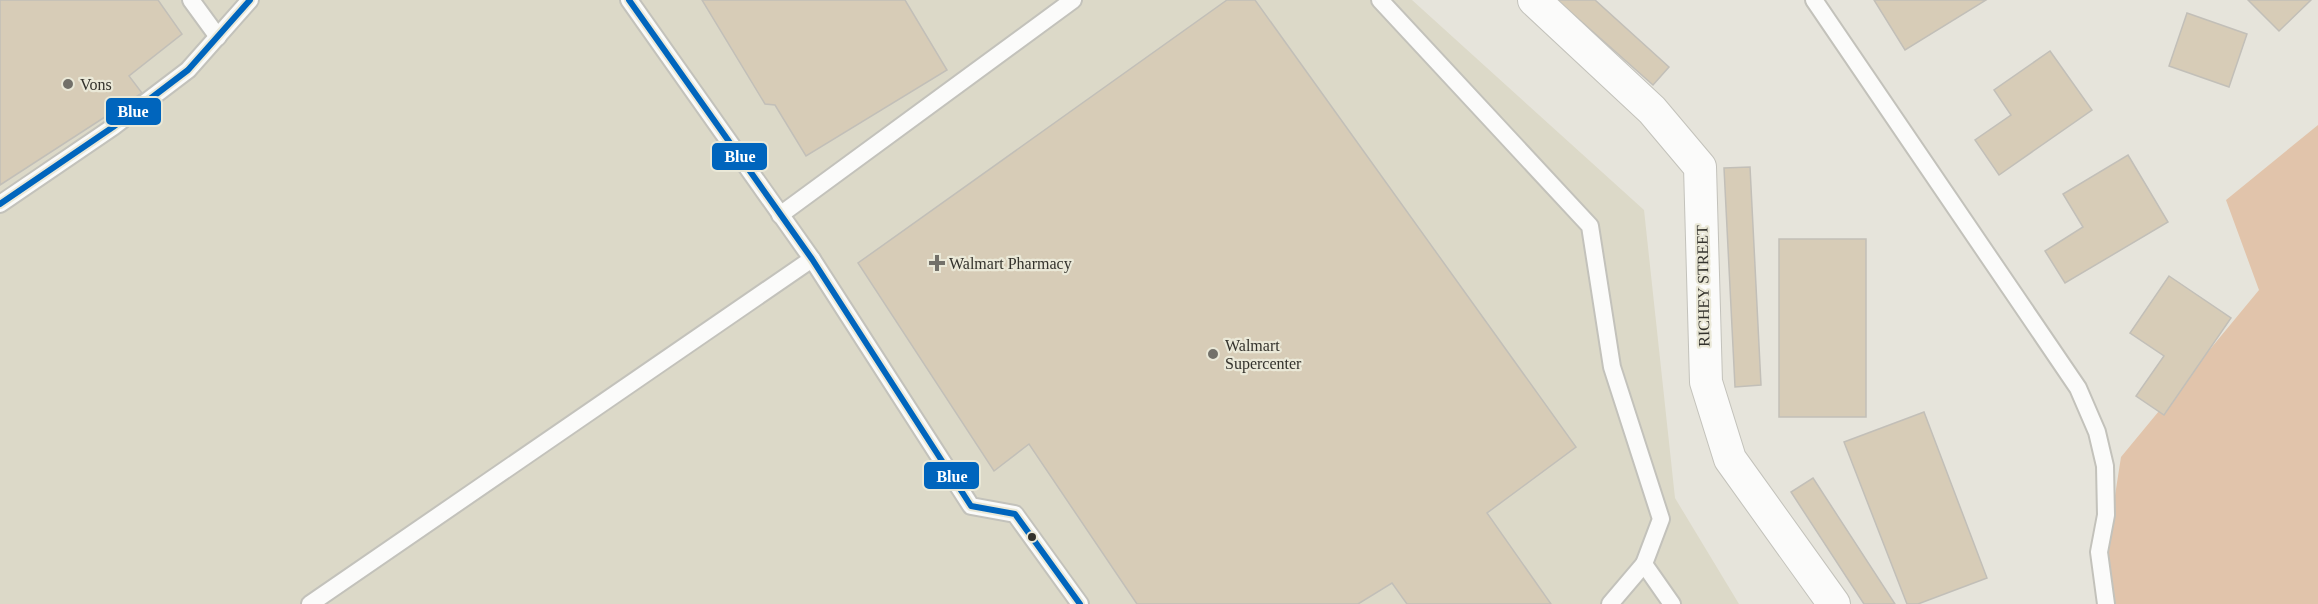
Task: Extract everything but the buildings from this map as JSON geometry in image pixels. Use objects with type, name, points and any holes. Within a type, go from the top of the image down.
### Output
[{"type":"street","name":"RICHEY STREET","points":[[1534,0],[1652,110],[1700,167],[1706,382],[1730,459],[1834,604]]},
{"type":"lane","points":[[191,0],[218,37]]},
{"type":"lane","points":[[0,204],[113,127],[188,70],[250,0]]},
{"type":"lane","points":[[629,0],[812,259],[971,506],[1015,514],[1080,604]]},
{"type":"lane","points":[[780,215],[1073,0]]},
{"type":"lane","points":[[1380,0],[1590,226],[1612,367],[1661,519],[1644,564],[1611,604]]},
{"type":"lane","points":[[1814,0],[2078,388],[2097,432],[2105,465],[2106,516],[2099,552],[2106,604]]},
{"type":"lane","points":[[310,604],[812,259]]},
{"type":"lane","points":[[1644,564],[1672,604]]},
{"type":"shaded area","points":[[0,0],[1412,0],[1644,210],[1675,498],[1739,604],[0,604]]},
{"type":"shaded area","points":[[2318,125],[2318,604],[2109,604],[2102,579],[2121,457],[2259,290],[2226,200]]},
{"type":"transit line","name":"Blue","points":[[0,204],[113,127],[188,70],[250,0]]},
{"type":"transit line","name":"Blue","points":[[629,0],[812,259],[971,506],[1015,514],[1080,604]]},
{"type":"place","name":"Vons","points":[[68,84]]},
{"type":"place","name":"Walmart Pharmacy","points":[[937,263]]},
{"type":"place","name":"Walmart Supercenter","points":[[1213,354]]}]
